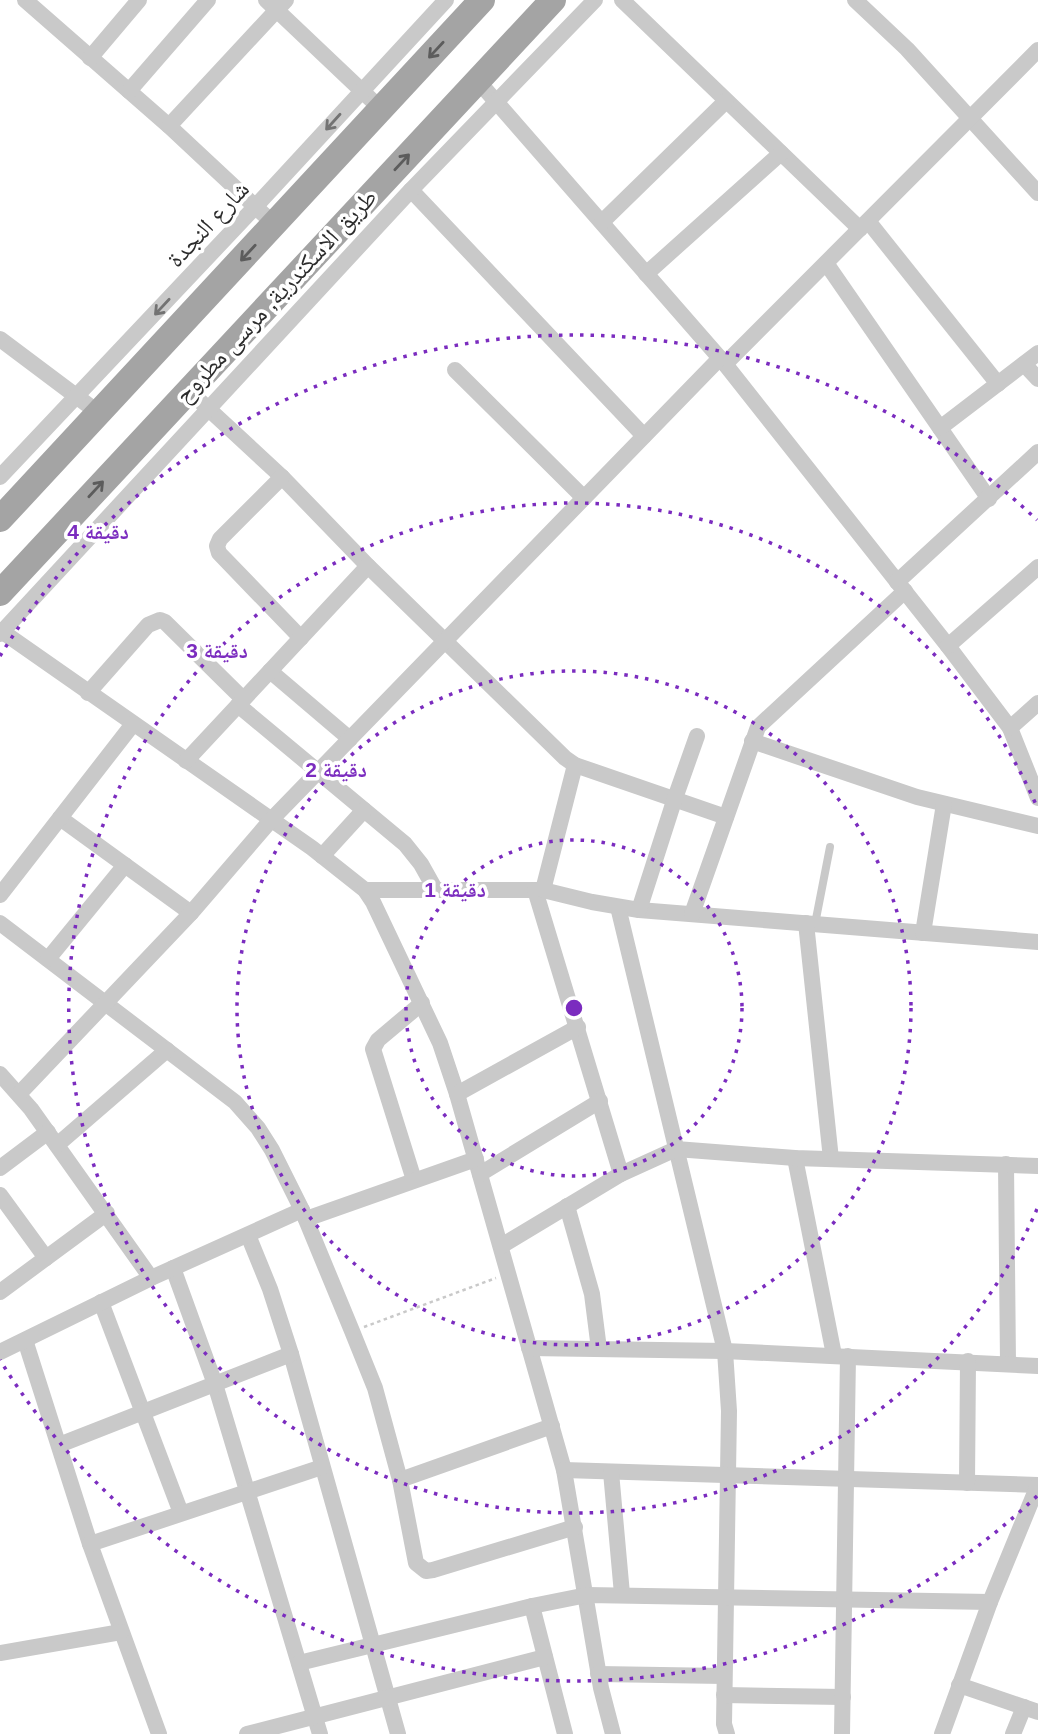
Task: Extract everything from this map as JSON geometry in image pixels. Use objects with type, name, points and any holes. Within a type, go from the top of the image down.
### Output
[{"type":"main road","name":"طريق الاسكندرية, مرسى مطروح","points":[[0,519],[100,414],[265,216],[381,109],[482,0]]},
{"type":"main road","name":"طريق الاسكندرية, مرسى مطروح","points":[[0,593],[553,0]]},
{"type":"street","points":[[24,0],[129,91],[265,216]]},
{"type":"street","points":[[90,58],[139,0]]},
{"type":"street","points":[[129,91],[208,0]]},
{"type":"street","name":"شارع النجدة","points":[[0,477],[77,396],[265,216],[361,91],[446,0]]},
{"type":"street","points":[[595,0],[411,191],[1,632],[322,856],[365,890],[377,909],[440,1043],[552,1426],[575,1527],[607,1733]]},
{"type":"street","points":[[622,0],[781,153],[864,225],[998,384]]},
{"type":"street","points":[[855,0],[907,49],[1038,193]]},
{"type":"street","points":[[169,127],[276,3],[381,109]]},
{"type":"street","points":[[19,1094],[191,913],[271,820],[644,436],[826,263],[1038,50]]},
{"type":"street","points":[[478,81],[723,361],[948,646],[1010,728],[1038,798]]},
{"type":"street","points":[[602,222],[726,101]]},
{"type":"street","points":[[646,274],[781,153]]},
{"type":"street","points":[[411,191],[644,436]]},
{"type":"street","points":[[826,263],[989,499]]},
{"type":"street","points":[[0,339],[100,414]]},
{"type":"street","points":[[940,428],[1038,353]]},
{"type":"street","points":[[1024,364],[1038,379]]},
{"type":"street","points":[[454,370],[584,498]]},
{"type":"street","points":[[188,390],[282,477],[368,566],[575,765],[726,817]]},
{"type":"street","points":[[692,914],[752,741],[764,719],[1038,452]]},
{"type":"street","points":[[282,477],[220,539],[217,546],[219,553],[301,638]]},
{"type":"street","points":[[186,761],[368,566]]},
{"type":"street","points":[[948,646],[1038,567]]},
{"type":"street","points":[[88,693],[148,625],[160,620],[165,622],[241,702],[414,853],[435,889]]},
{"type":"street","points":[[270,671],[350,739]]},
{"type":"street","points":[[1010,728],[1038,703]]},
{"type":"street","points":[[0,895],[134,724]]},
{"type":"street","points":[[639,910],[697,736]]},
{"type":"street","points":[[752,741],[896,791],[1038,825]]},
{"type":"street","points":[[575,765],[539,890],[621,1174]]},
{"type":"street","points":[[923,933],[944,804]]},
{"type":"street","points":[[322,856],[365,810]]},
{"type":"street","points":[[60,818],[191,913]]},
{"type":"street","points":[[48,958],[125,865]]},
{"type":"street","points":[[365,890],[539,890],[639,910],[1038,942]]},
{"type":"street","points":[[618,907],[725,1351],[729,1410],[724,1676],[724,1724],[727,1734]]},
{"type":"street","points":[[0,923],[234,1102],[249,1117],[272,1150],[304,1214],[375,1388],[400,1480],[416,1563],[426,1571],[433,1570],[575,1527]]},
{"type":"street","points":[[810,923],[831,1159]]},
{"type":"street","points":[[414,1180],[373,1049],[378,1040],[422,1003]]},
{"type":"street","points":[[457,1094],[578,1027]]},
{"type":"street","points":[[0,1168],[52,1138],[167,1050]]},
{"type":"street","points":[[0,1074],[19,1094],[52,1138],[151,1278]]},
{"type":"street","points":[[0,1352],[248,1234],[414,1180],[478,1167],[600,1101]]},
{"type":"street","points":[[501,1246],[621,1174],[676,1149],[795,1158],[1038,1166]]},
{"type":"street","points":[[795,1158],[841,1355],[845,1479],[842,1734]]},
{"type":"street","points":[[1006,1164],[1007,1363]]},
{"type":"street","points":[[0,1195],[46,1258]]},
{"type":"street","points":[[567,1206],[592,1294],[599,1349]]},
{"type":"street","points":[[0,1292],[107,1213]]},
{"type":"street","points":[[248,1234],[270,1289],[291,1354],[398,1734]]},
{"type":"street","points":[[173,1268],[215,1384],[320,1734]]},
{"type":"street","points":[[101,1302],[181,1513]]},
{"type":"street","points":[[25,1340],[90,1544],[159,1734]]},
{"type":"street","points":[[529,1348],[841,1355],[1038,1366]]},
{"type":"street","points":[[58,1445],[291,1354]]},
{"type":"street","points":[[967,1483],[968,1361]]},
{"type":"street","points":[[400,1480],[552,1426]]},
{"type":"street","points":[[90,1544],[322,1466]]},
{"type":"street","points":[[564,1470],[1038,1485],[990,1602],[942,1734]]},
{"type":"street","points":[[611,1472],[622,1594]]},
{"type":"street","points":[[299,1663],[587,1595],[990,1602]]},
{"type":"street","points":[[532,1606],[565,1734]]},
{"type":"street","points":[[1,1647],[121,1632]]},
{"type":"street","points":[[247,1734],[276,1730],[315,1716],[545,1657]]},
{"type":"street","points":[[598,1674],[724,1676]]},
{"type":"street","points":[[959,1685],[1031,1710],[1013,1734]]},
{"type":"street","points":[[724,1695],[843,1697]]},
{"type":"lane","points":[[810,923],[830,847]]},
{"type":"path","points":[[352,1331],[509,1273]]}]
